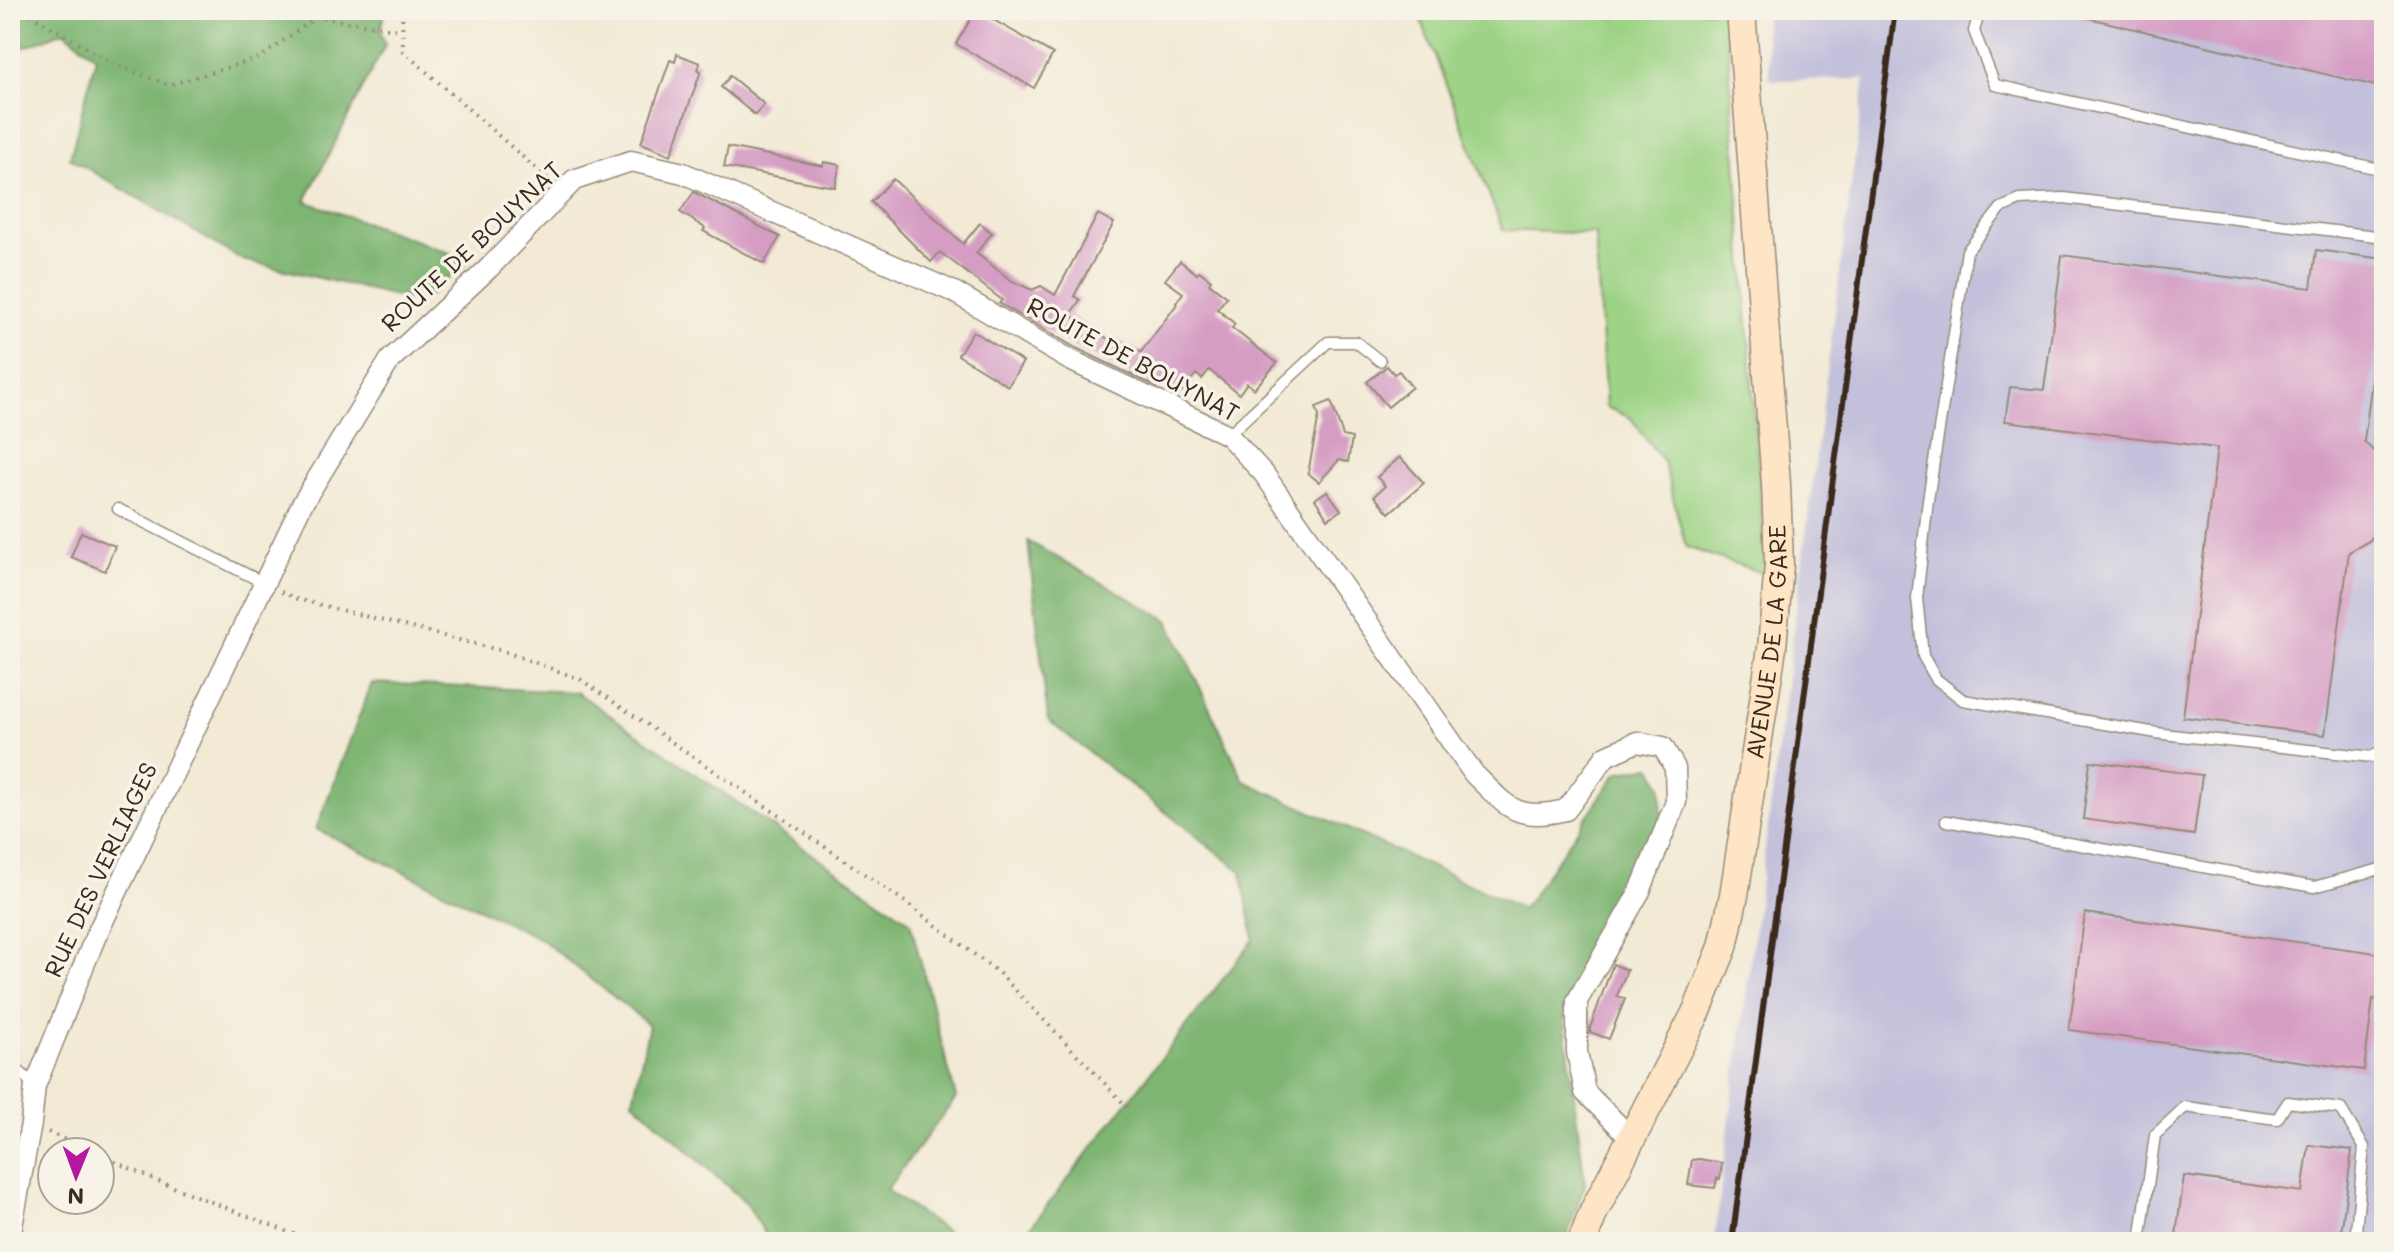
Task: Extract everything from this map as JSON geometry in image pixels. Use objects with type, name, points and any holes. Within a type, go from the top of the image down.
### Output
[{"type":"street","name":"AVENUE DE LA GARE","points":[[1582,1242],[1594,1211],[1697,1011],[1723,947],[1734,895],[1772,648],[1779,565],[1776,484],[1741,10]]},
{"type":"street","name":"ROUTE DE BOUYNAT","points":[[264,583],[302,504],[390,360],[489,268],[574,180],[631,161],[683,173],[954,292],[1070,360],[1228,435],[1264,474],[1474,774],[1511,809],[1541,816],[1566,810],[1606,756],[1637,742],[1663,747],[1675,768],[1676,802],[1640,891],[1577,1001],[1577,1052],[1585,1092],[1631,1138]]},
{"type":"street","name":"RUE DES VERLIAGES","points":[[10,1237],[35,1086],[95,938],[264,583]]},
{"type":"lane","points":[[1980,10],[1974,31],[1995,85],[2384,170]]},
{"type":"lane","points":[[2384,237],[2064,198],[2020,200],[2001,208],[1967,251],[1928,500],[1917,598],[1923,656],[1936,679],[1963,700],[2177,736],[2372,757],[2384,749]]},
{"type":"lane","points":[[1228,435],[1328,342],[1356,342],[1380,361]]},
{"type":"lane","points":[[118,509],[264,583]]},
{"type":"lane","points":[[1946,821],[2314,887],[2384,868]]},
{"type":"lane","points":[[10,1063],[35,1086]]},
{"type":"lane","points":[[2140,1242],[2155,1135],[2185,1107],[2277,1119],[2288,1102],[2341,1109],[2364,1147],[2355,1242]]},
{"type":"path","points":[[23,10],[112,63],[169,85],[260,58],[316,17],[402,30]]},
{"type":"path","points":[[402,10],[403,51],[562,193]]},
{"type":"path","points":[[264,583],[297,599],[503,651],[580,679],[901,899],[999,973],[1130,1110]]},
{"type":"path","points":[[31,1124],[58,1136]]},
{"type":"path","points":[[116,1162],[314,1242]]},
{"type":"shaded area","points":[[1764,10],[2384,10],[2384,1242],[1714,1242],[1865,79],[1770,80]]},
{"type":"green space","points":[[10,10],[386,10],[380,30],[385,45],[305,201],[470,260],[421,302],[243,260],[70,158],[96,57],[64,31],[10,53]]},
{"type":"green space","points":[[1417,10],[1558,10],[1616,18],[1620,10],[1725,10],[1766,574],[1686,547],[1664,463],[1631,418],[1606,407],[1595,234],[1503,230]]},
{"type":"green space","points":[[1028,541],[1168,620],[1244,781],[1523,909],[1617,773],[1651,766],[1662,787],[1661,820],[1563,1008],[1585,1184],[1565,1242],[1019,1242],[1254,939],[1241,871],[1048,720]]},
{"type":"green space","points":[[372,683],[576,692],[910,921],[956,1098],[886,1190],[962,1242],[770,1242],[747,1204],[633,1101],[649,1025],[541,939],[316,829]]},
{"type":"building","points":[[976,10],[1053,54],[1034,88],[956,44]]},
{"type":"building","points":[[2081,10],[2384,10],[2384,88],[2080,16]]},
{"type":"building","points":[[677,54],[700,63],[698,70],[701,71],[671,155],[641,143],[670,60],[675,62]]},
{"type":"building","points":[[730,76],[764,104],[755,115],[721,87]]},
{"type":"building","points":[[728,147],[823,166],[824,162],[840,165],[835,187],[724,167]]},
{"type":"building","points":[[893,179],[963,244],[980,223],[992,233],[976,253],[1012,281],[1032,290],[1041,286],[1055,295],[1098,214],[1114,223],[1074,296],[1080,300],[1070,315],[1113,342],[1114,338],[1141,352],[1183,293],[1165,280],[1180,261],[1211,280],[1209,283],[1227,297],[1217,309],[1235,324],[1232,328],[1277,363],[1254,389],[1247,383],[1239,394],[1209,370],[1202,379],[1196,374],[1180,394],[1162,381],[1157,387],[1076,348],[999,303],[1002,300],[940,252],[931,262],[871,202]]},
{"type":"building","points":[[694,192],[780,237],[764,264],[703,231],[705,228],[680,212]]},
{"type":"building","points":[[2316,250],[2384,259],[2384,289],[2364,441],[2384,463],[2384,524],[2369,541],[2349,552],[2325,735],[2183,717],[2217,448],[2005,421],[2010,387],[2044,390],[2062,255],[2311,288]]},
{"type":"building","points":[[973,331],[1023,362],[1008,386],[958,355]]},
{"type":"building","points":[[1387,366],[1394,374],[1399,371],[1412,387],[1388,407],[1367,382]]},
{"type":"building","points":[[1331,401],[1343,436],[1352,438],[1348,462],[1339,460],[1319,482],[1308,473],[1319,416],[1316,407]]},
{"type":"building","points":[[1400,457],[1424,483],[1389,513],[1374,496],[1385,486],[1377,477]]},
{"type":"building","points":[[1327,491],[1341,510],[1328,519],[1315,499]]},
{"type":"building","points":[[81,532],[115,546],[105,571],[71,557]]},
{"type":"building","points":[[2090,761],[2202,775],[2194,835],[2083,819]]},
{"type":"building","points":[[2085,913],[2384,954],[2384,1001],[2373,999],[2364,1070],[2069,1030]]},
{"type":"building","points":[[1613,964],[1627,970],[1617,996],[1625,999],[1609,1039],[1590,1032],[1590,1028]]},
{"type":"building","points":[[2309,1145],[2352,1150],[2340,1242],[2175,1242],[2184,1176],[2302,1192]]},
{"type":"building","points":[[1692,1160],[1722,1163],[1715,1188],[1688,1185]]},
{"type":"railway","points":[[1732,1242],[1895,10]]}]
